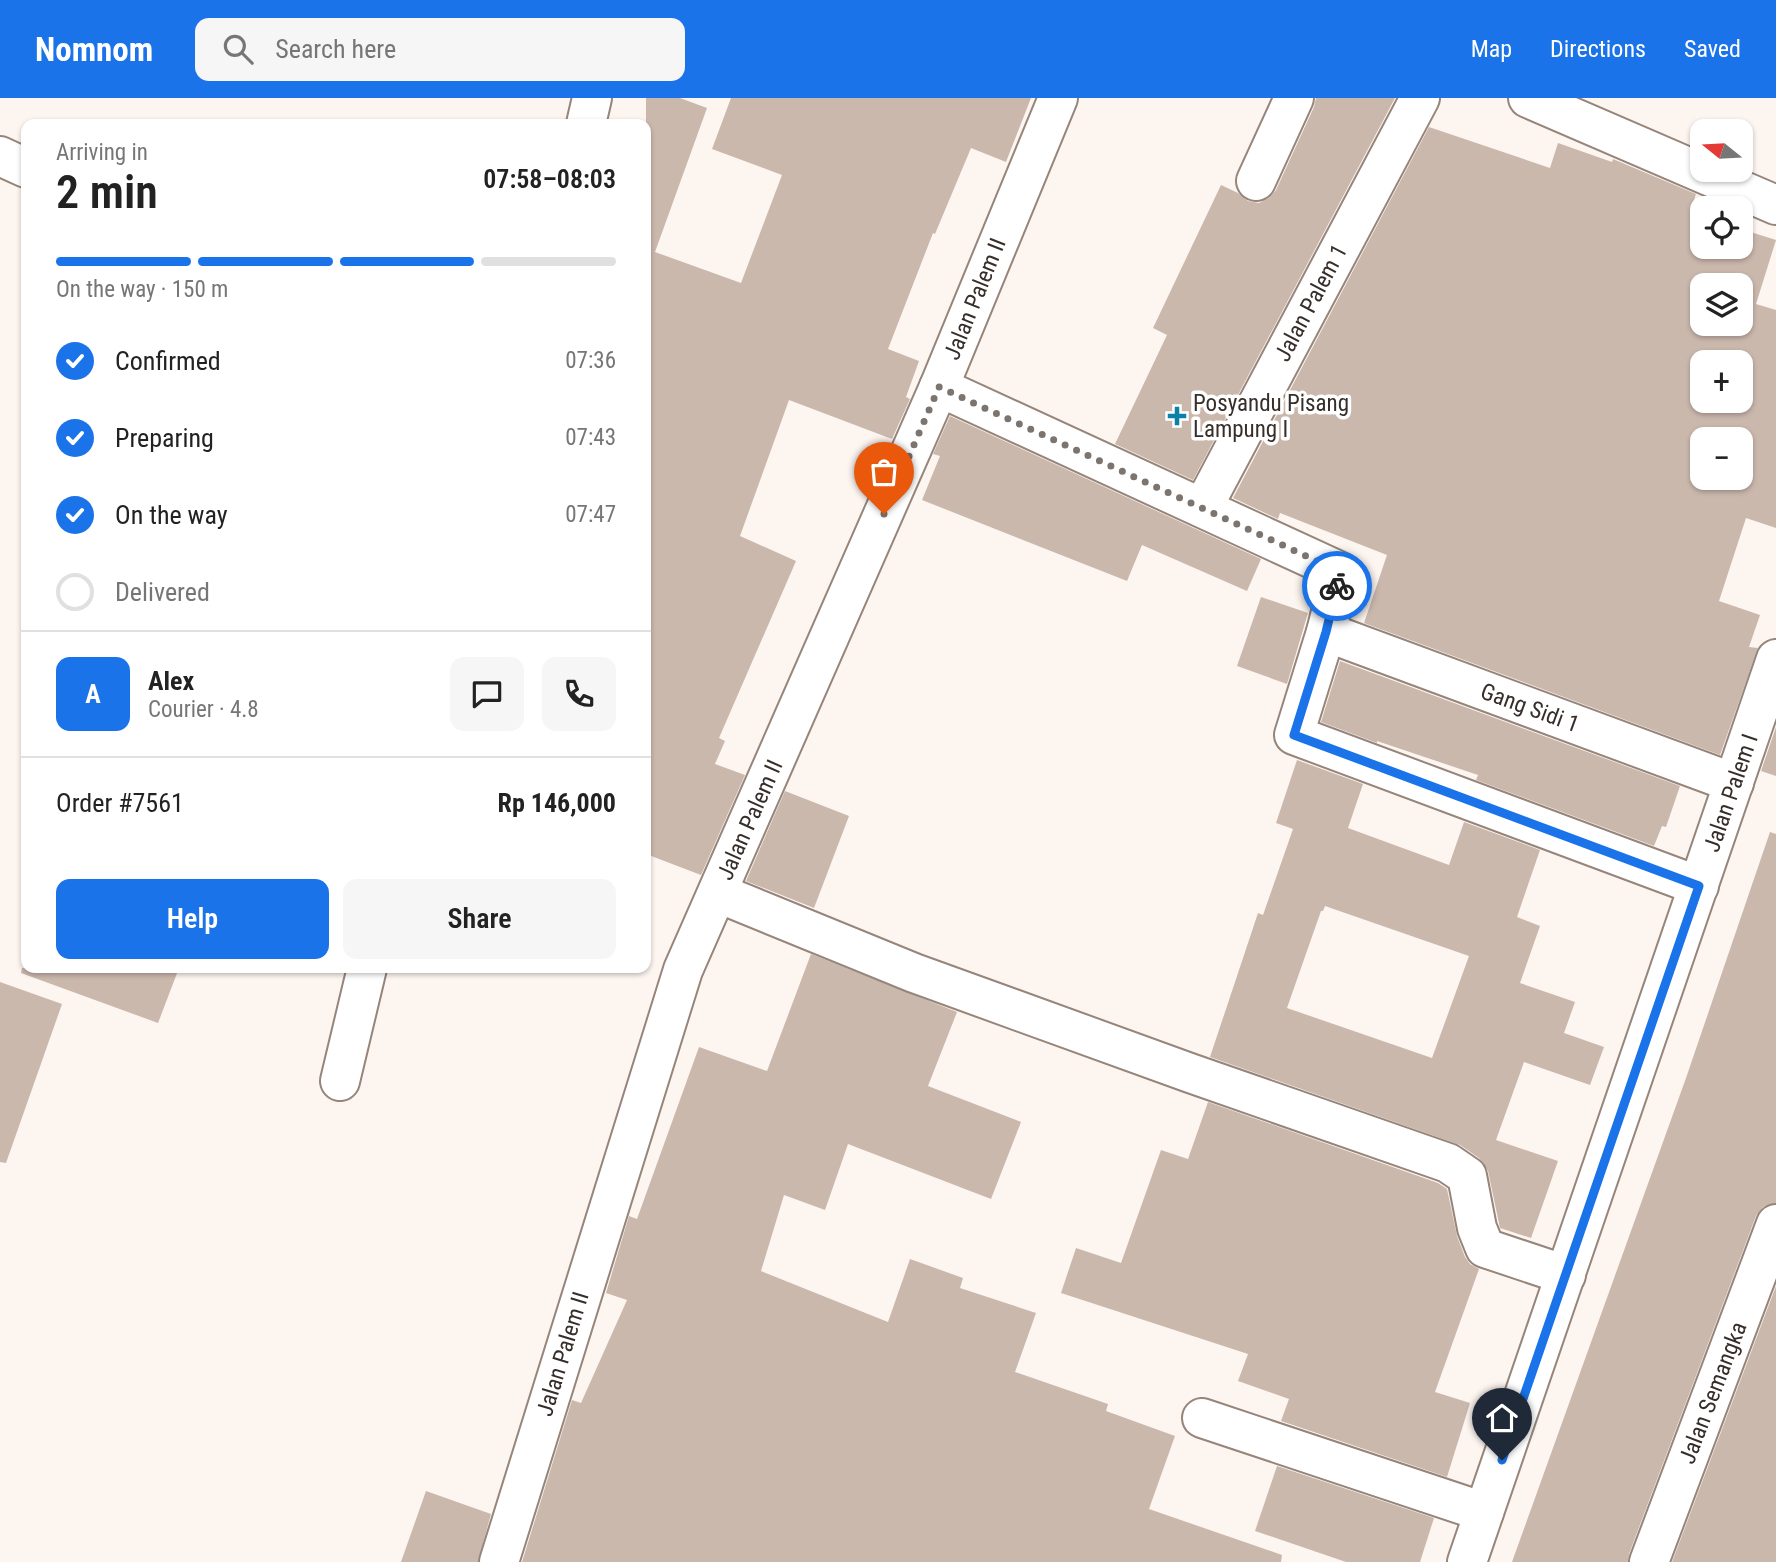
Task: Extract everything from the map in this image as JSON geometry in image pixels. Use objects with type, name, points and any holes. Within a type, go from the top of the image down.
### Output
[{"type":"street","points":[[587,119],[592,98]]},
{"type":"street","name":"Jalan Palem II","points":[[499,1562],[683,970],[939,387],[1058,98]]},
{"type":"street","points":[[1256,181],[1294,98]]},
{"type":"street","name":"Jalan Palem 1","points":[[1203,507],[1420,98]]},
{"type":"street","points":[[1528,98],[1776,205]]},
{"type":"street","points":[[0,156],[21,166]]},
{"type":"street","points":[[939,387],[1341,572],[1326,632],[1294,735],[1699,886]]},
{"type":"street","name":"Gang Sidi 1","points":[[1326,632],[1734,783]]},
{"type":"street","name":"Jalan Palem I","points":[[1467,1562],[1776,659]]},
{"type":"street","points":[[718,893],[914,973],[1448,1163],[1467,1176],[1477,1228],[1485,1248],[1566,1275]]},
{"type":"street","points":[[340,1081],[366,973]]},
{"type":"street","name":"Jalan Semangka","points":[[1649,1562],[1776,1224]]},
{"type":"street","points":[[1202,1418],[1484,1512]]},
{"type":"building","points":[[646,98],[680,98],[707,108],[655,252],[741,283],[782,175],[712,149],[731,98],[1031,98],[1006,162],[971,148],[935,234],[933,233],[888,349],[919,361],[906,397],[910,399],[892,439],[789,400],[740,536],[796,561],[719,738],[725,741],[715,764],[745,775],[701,875],[651,856],[651,119],[646,119]]},
{"type":"building","points":[[1316,98],[1395,98],[1193,480],[1115,444],[1167,335],[1153,328],[1221,185],[1248,201],[1259,203],[1269,198],[1276,190]]},
{"type":"building","points":[[1429,127],[1550,168],[1558,143],[1612,162],[1613,159],[1696,194],[1690,196],[1690,259],[1753,259],[1753,233],[1776,240],[1756,304],[1776,310],[1776,528],[1746,518],[1719,601],[1760,615],[1749,647],[1758,648],[1720,755],[1364,623],[1387,555],[1280,513],[1278,519],[1233,498]]},
{"type":"building","points":[[950,416],[1261,559],[1247,591],[1142,545],[1127,581],[922,500],[940,456],[933,454]]},
{"type":"building","points":[[1261,597],[1308,613],[1287,684],[1237,666]]},
{"type":"building","points":[[1340,661],[1680,786],[1666,827],[1662,826],[1654,846],[1476,780],[1478,775],[1321,722]]},
{"type":"building","points":[[1776,727],[1776,776],[1761,771]]},
{"type":"building","points":[[1297,760],[1363,784],[1348,828],[1449,865],[1464,822],[1540,850],[1517,917],[1540,926],[1520,983],[1575,1002],[1564,1033],[1604,1047],[1590,1085],[1524,1062],[1496,1140],[1558,1161],[1531,1238],[1500,1228],[1488,1171],[1479,1158],[1460,1145],[1210,1057],[1258,913],[1263,915],[1293,829],[1276,823]],"holes":[[[1325,906],[1469,956],[1432,1058],[1287,1008]]]},
{"type":"building","points":[[785,791],[849,816],[814,908],[746,881]]},
{"type":"building","points":[[1770,832],[1776,834],[1776,1203],[1763,1207],[1756,1216],[1628,1562],[1512,1562],[1686,1078]]},
{"type":"building","points":[[811,954],[957,1012],[928,1086],[1021,1122],[991,1199],[848,1144],[825,1210],[784,1195],[761,1271],[888,1322],[910,1259],[963,1278],[960,1288],[1036,1313],[1015,1372],[1108,1404],[1106,1411],[1175,1436],[1149,1509],[1282,1555],[1281,1562],[522,1562],[572,1400],[581,1403],[627,1300],[606,1293],[629,1216],[637,1219],[699,1047],[767,1071]]},
{"type":"building","points":[[21,973],[177,973],[158,1023]]},
{"type":"building","points":[[0,982],[62,1004],[6,1163],[0,1162]]},
{"type":"building","points":[[1208,1102],[1438,1183],[1447,1189],[1457,1236],[1465,1257],[1479,1269],[1435,1392],[1470,1403],[1447,1477],[1281,1421],[1289,1399],[1238,1381],[1248,1354],[1061,1293],[1076,1248],[1121,1263],[1161,1150],[1188,1159]]},
{"type":"building","points":[[1776,1286],[1776,1562],[1672,1562]]},
{"type":"building","points":[[1277,1466],[1434,1518],[1420,1562],[1346,1562],[1255,1531]]},
{"type":"building","points":[[426,1491],[491,1514],[478,1562],[401,1562]]},
{"type":"way so far","points":[[884,514],[939,387],[1341,572],[1337,586]]},
{"type":"place","name":"Posyandu Pisang Lampung I","points":[[1177,416]]},
{"type":"route","points":[[1337,586],[1326,632],[1294,735],[1699,886],[1502,1460]]}]
